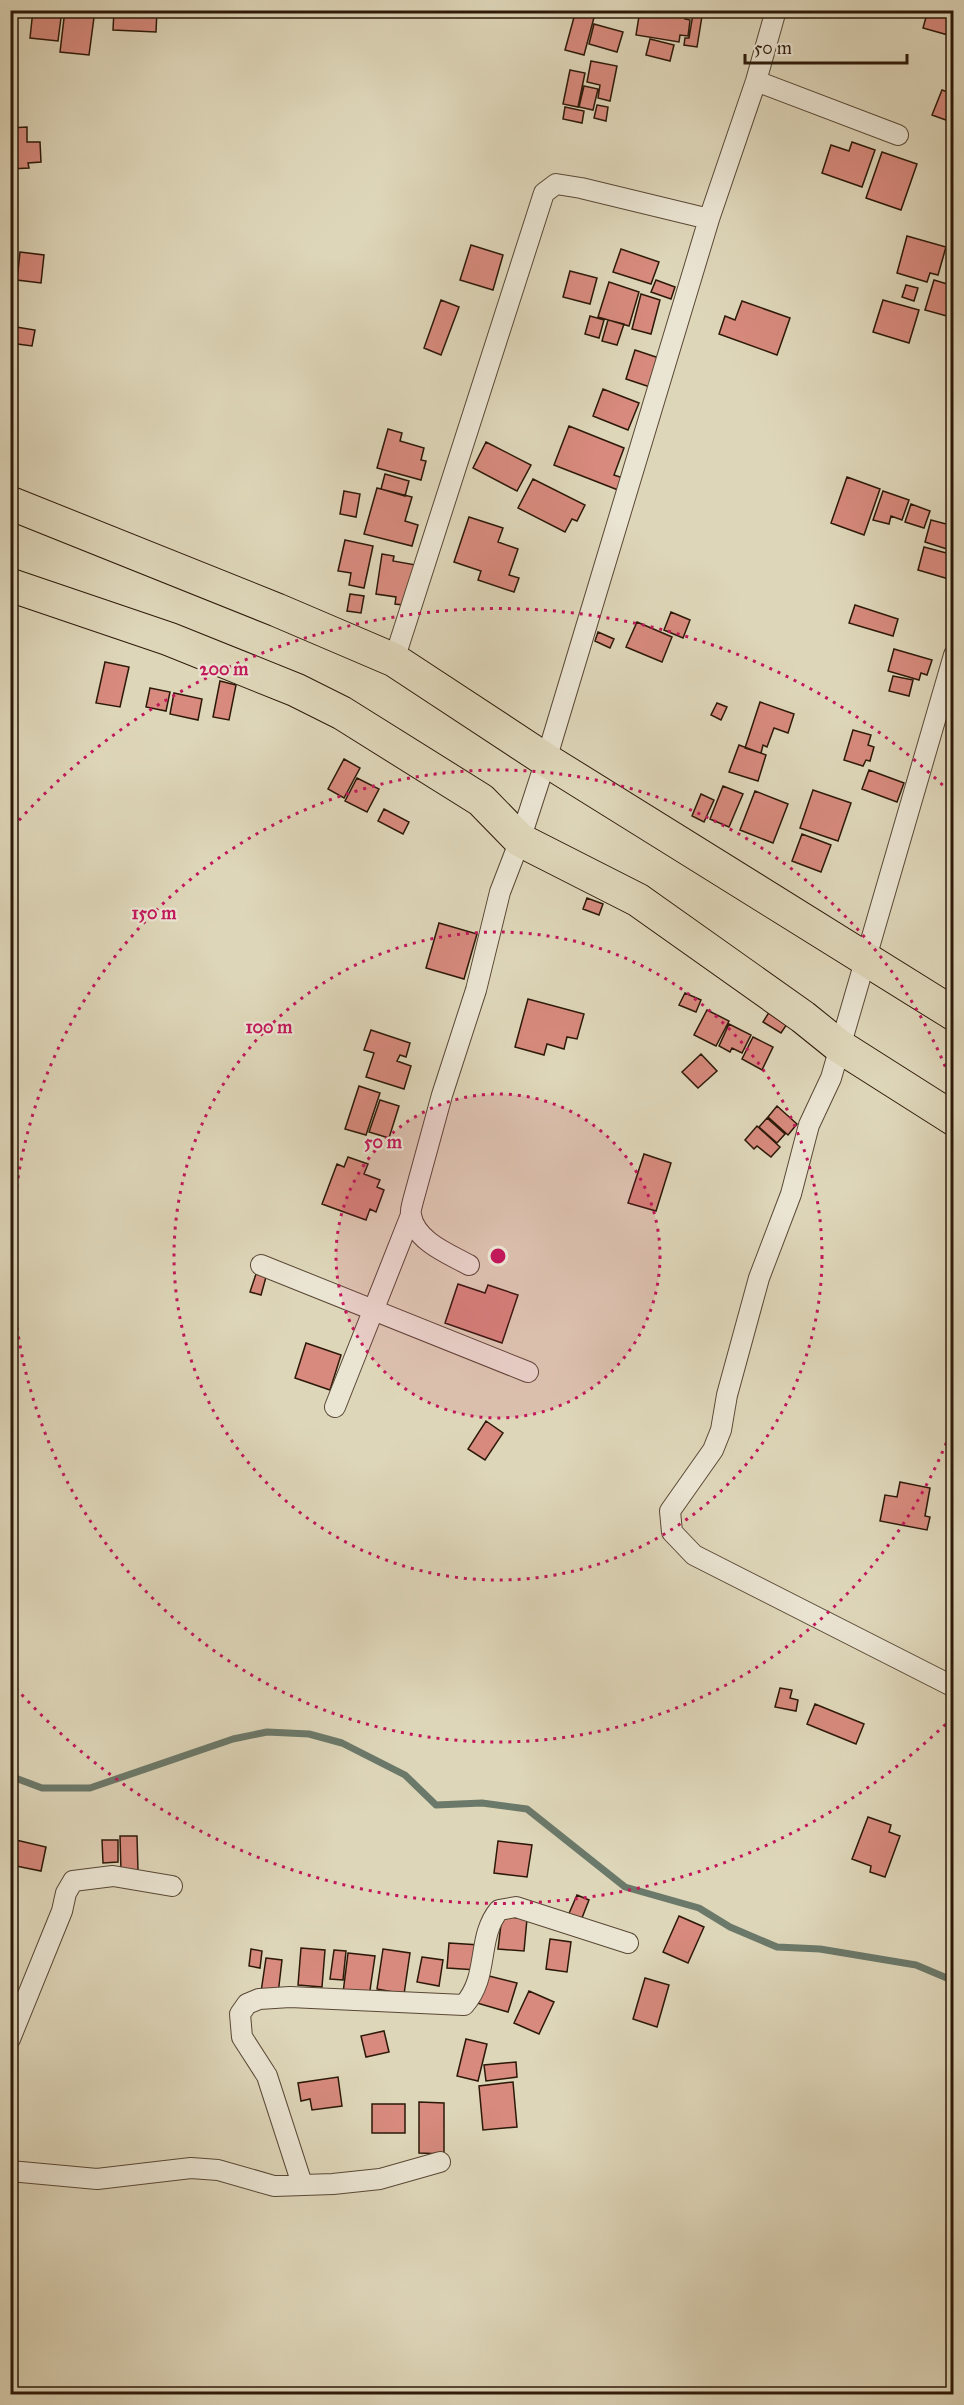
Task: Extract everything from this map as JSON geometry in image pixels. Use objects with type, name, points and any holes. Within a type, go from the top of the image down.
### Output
[{"type":"highway","points":[[10,503],[277,610],[394,660],[546,760],[954,1014]]},
{"type":"highway","points":[[10,585],[169,639],[296,690],[342,713],[481,800],[520,840],[638,900],[803,1017],[839,1046],[954,1119]]},
{"type":"street","points":[[335,1407],[411,1215],[442,1095],[476,990],[500,892],[546,760],[710,219],[756,81],[776,10]]},
{"type":"street","points":[[756,81],[898,135]]},
{"type":"street","points":[[394,660],[544,193],[556,184],[710,219]]},
{"type":"street","points":[[954,655],[831,1078],[809,1125],[791,1194],[759,1278],[727,1395],[721,1430],[713,1450],[670,1511],[672,1532],[682,1545],[709,1563],[954,1688]]},
{"type":"street","points":[[411,1215],[417,1229],[430,1243],[468,1265]]},
{"type":"street","points":[[261,1265],[528,1372]]},
{"type":"street","points":[[10,2039],[62,1911],[66,1893],[73,1881],[113,1876],[172,1886]]},
{"type":"street","points":[[302,2184],[267,2076],[242,2037],[240,2014],[247,2004],[259,1999],[290,1997],[464,2005],[475,1993],[490,1920],[499,1910],[516,1907],[628,1943]]},
{"type":"street","points":[[10,2171],[97,2180],[191,2168],[218,2170],[274,2186],[380,2180],[440,2162]]},
{"type":"building","points":[[33,10],[62,10],[58,41],[30,38]]},
{"type":"building","points":[[65,10],[95,10],[89,55],[60,52]]},
{"type":"building","points":[[114,10],[157,10],[156,32],[113,30]]},
{"type":"building","points":[[576,10],[596,10],[584,55],[565,50]]},
{"type":"building","points":[[640,10],[686,10],[685,19],[690,20],[688,36],[680,35],[679,42],[636,35]]},
{"type":"building","points":[[928,10],[954,10],[948,35],[923,28]]},
{"type":"building","points":[[693,14],[702,16],[697,47],[684,45],[685,38],[689,38]]},
{"type":"building","points":[[594,24],[623,32],[617,52],[589,44]]},
{"type":"building","points":[[650,39],[674,45],[670,61],[646,55]]},
{"type":"building","points":[[591,61],[617,66],[610,101],[598,98],[600,85],[587,82]]},
{"type":"building","points":[[570,70],[585,73],[578,107],[563,104]]},
{"type":"building","points":[[584,86],[598,89],[593,110],[579,107]]},
{"type":"building","points":[[942,90],[954,94],[954,123],[932,115]]},
{"type":"building","points":[[597,105],[608,107],[606,121],[594,118]]},
{"type":"building","points":[[565,107],[584,111],[582,123],[563,119]]},
{"type":"building","points":[[27,127],[27,142],[40,142],[41,162],[28,163],[29,168],[10,169],[10,128]]},
{"type":"building","points":[[852,142],[875,150],[862,187],[822,173],[831,145],[849,151]]},
{"type":"building","points":[[882,152],[917,164],[901,210],[866,198]]},
{"type":"building","points":[[907,236],[946,247],[938,275],[930,273],[927,282],[897,273]]},
{"type":"building","points":[[471,245],[503,255],[493,290],[460,280]]},
{"type":"building","points":[[621,249],[659,262],[651,284],[613,272]]},
{"type":"building","points":[[20,252],[44,255],[41,283],[17,280]]},
{"type":"building","points":[[570,271],[597,278],[590,304],[563,297]]},
{"type":"building","points":[[656,280],[675,287],[671,299],[651,292]]},
{"type":"building","points":[[934,280],[954,286],[954,318],[925,310]]},
{"type":"building","points":[[609,282],[639,292],[629,326],[598,317]]},
{"type":"building","points":[[906,285],[918,288],[914,301],[902,297]]},
{"type":"building","points":[[641,294],[660,300],[651,334],[632,329]]},
{"type":"building","points":[[441,300],[459,307],[441,355],[424,348]]},
{"type":"building","points":[[883,300],[919,310],[909,343],[873,332]]},
{"type":"building","points":[[742,301],[790,318],[777,355],[719,334],[725,316],[735,320]]},
{"type":"building","points":[[590,316],[604,320],[599,338],[585,334]]},
{"type":"building","points":[[608,320],[624,324],[617,345],[602,341]]},
{"type":"building","points":[[10,326],[35,330],[32,346],[10,343]]},
{"type":"building","points":[[635,350],[659,358],[650,387],[626,379]]},
{"type":"building","points":[[603,389],[639,403],[628,430],[593,416]]},
{"type":"building","points":[[569,426],[624,448],[614,475],[623,478],[618,490],[554,465]]},
{"type":"building","points":[[388,429],[402,433],[400,441],[424,448],[421,460],[426,461],[421,480],[377,468]]},
{"type":"building","points":[[486,442],[531,465],[517,491],[473,468]]},
{"type":"building","points":[[385,474],[409,481],[405,496],[381,489]]},
{"type":"building","points":[[847,477],[880,489],[864,535],[831,523]]},
{"type":"building","points":[[533,479],[585,505],[577,521],[572,519],[565,532],[518,508]]},
{"type":"building","points":[[377,488],[412,497],[405,521],[418,525],[412,546],[364,534]]},
{"type":"building","points":[[344,491],[360,494],[356,517],[340,514]]},
{"type":"building","points":[[883,491],[909,500],[902,520],[891,516],[889,524],[873,520]]},
{"type":"building","points":[[911,504],[930,511],[924,528],[905,522]]},
{"type":"building","points":[[469,517],[503,528],[498,542],[518,549],[509,575],[519,578],[514,592],[478,580],[481,571],[454,562]]},
{"type":"building","points":[[931,520],[954,526],[953,551],[925,542]]},
{"type":"building","points":[[345,540],[373,546],[364,588],[349,585],[351,573],[338,571]]},
{"type":"building","points":[[924,547],[954,555],[952,580],[918,570]]},
{"type":"building","points":[[382,554],[394,556],[393,561],[416,565],[411,606],[395,604],[396,597],[376,594]]},
{"type":"building","points":[[350,594],[364,596],[361,613],[347,611]]},
{"type":"building","points":[[855,605],[898,619],[893,636],[849,623]]},
{"type":"building","points":[[671,612],[690,620],[683,638],[664,630]]},
{"type":"building","points":[[637,622],[672,637],[662,662],[626,647]]},
{"type":"building","points":[[598,632],[614,639],[610,648],[595,641]]},
{"type":"building","points":[[894,649],[932,660],[927,675],[921,673],[919,680],[888,671]]},
{"type":"building","points":[[105,662],[129,667],[120,707],[96,703]]},
{"type":"building","points":[[893,676],[913,680],[909,696],[889,691]]},
{"type":"building","points":[[220,681],[236,685],[229,720],[213,717]]},
{"type":"building","points":[[150,688],[170,692],[166,711],[146,707]]},
{"type":"building","points":[[174,693],[202,699],[198,720],[170,714]]},
{"type":"building","points":[[760,702],[794,714],[788,733],[774,728],[767,747],[763,745],[761,753],[745,748]]},
{"type":"building","points":[[717,703],[727,707],[721,720],[711,715]]},
{"type":"building","points":[[853,730],[871,735],[868,745],[874,747],[870,761],[866,760],[863,766],[844,760]]},
{"type":"building","points":[[739,745],[766,755],[758,781],[729,772]]},
{"type":"building","points":[[344,759],[360,768],[344,798],[328,789]]},
{"type":"building","points":[[869,770],[904,783],[897,802],[862,789]]},
{"type":"building","points":[[357,778],[379,789],[367,812],[345,801]]},
{"type":"building","points":[[723,786],[743,794],[729,827],[710,819]]},
{"type":"building","points":[[813,790],[851,803],[838,841],[800,828]]},
{"type":"building","points":[[755,791],[788,804],[773,843],[740,830]]},
{"type":"building","points":[[701,794],[714,800],[704,822],[692,816]]},
{"type":"building","points":[[384,809],[409,822],[403,834],[378,821]]},
{"type":"building","points":[[802,834],[831,845],[821,872],[792,861]]},
{"type":"building","points":[[587,898],[603,904],[599,915],[583,909]]},
{"type":"building","points":[[439,923],[477,934],[464,979],[426,968]]},
{"type":"building","points":[[685,993],[701,1000],[696,1012],[679,1005]]},
{"type":"building","points":[[528,999],[584,1014],[577,1039],[567,1037],[564,1049],[547,1044],[544,1055],[515,1047]]},
{"type":"building","points":[[773,1006],[791,1018],[781,1033],[763,1022]]},
{"type":"building","points":[[707,1010],[729,1021],[716,1046],[694,1035]]},
{"type":"building","points":[[729,1024],[751,1035],[742,1053],[732,1048],[730,1052],[719,1046]]},
{"type":"building","points":[[371,1030],[410,1043],[406,1057],[400,1055],[397,1061],[411,1066],[404,1089],[366,1077],[374,1053],[364,1050]]},
{"type":"building","points":[[753,1037],[773,1047],[762,1070],[742,1059]]},
{"type":"building","points":[[701,1054],[717,1071],[698,1088],[682,1072]]},
{"type":"building","points":[[359,1086],[380,1093],[366,1135],[345,1129]]},
{"type":"building","points":[[380,1100],[399,1106],[389,1138],[369,1132]]},
{"type":"building","points":[[777,1106],[797,1124],[788,1135],[768,1117]]},
{"type":"building","points":[[767,1118],[785,1134],[777,1143],[759,1127]]},
{"type":"building","points":[[757,1126],[780,1147],[771,1157],[757,1146],[754,1149],[745,1140]]},
{"type":"building","points":[[644,1154],[671,1163],[656,1211],[628,1203]]},
{"type":"building","points":[[348,1157],[368,1164],[364,1174],[380,1180],[377,1187],[384,1190],[376,1212],[370,1209],[366,1220],[322,1204],[337,1164],[344,1167]]},
{"type":"building","points":[[256,1274],[266,1277],[261,1295],[250,1292]]},
{"type":"building","points":[[458,1284],[485,1293],[488,1285],[518,1295],[502,1343],[445,1323]]},
{"type":"building","points":[[306,1343],[341,1355],[330,1390],[295,1378]]},
{"type":"building","points":[[486,1421],[503,1433],[485,1460],[468,1449]]},
{"type":"building","points":[[900,1482],[930,1488],[925,1516],[930,1517],[927,1530],[880,1521],[885,1495],[897,1497]]},
{"type":"building","points":[[780,1688],[792,1690],[790,1698],[798,1700],[796,1711],[775,1707]]},
{"type":"building","points":[[815,1704],[864,1724],[856,1744],[807,1724]]},
{"type":"building","points":[[868,1817],[891,1825],[889,1832],[900,1836],[885,1877],[870,1872],[871,1866],[852,1859]]},
{"type":"building","points":[[120,1836],[137,1836],[138,1871],[121,1871]]},
{"type":"building","points":[[16,1840],[46,1847],[41,1871],[11,1865]]},
{"type":"building","points":[[102,1840],[118,1840],[118,1862],[103,1863]]},
{"type":"building","points":[[498,1841],[532,1845],[527,1877],[494,1873]]},
{"type":"building","points":[[577,1895],[589,1900],[580,1923],[567,1918]]},
{"type":"building","points":[[954,1901],[954,1923],[948,1922]]},
{"type":"building","points":[[502,1916],[527,1919],[524,1951],[498,1949]]},
{"type":"building","points":[[679,1916],[704,1927],[688,1963],[663,1952]]},
{"type":"building","points":[[550,1939],[571,1942],[567,1972],[546,1969]]},
{"type":"building","points":[[449,1943],[480,1945],[477,1970],[447,1968]]},
{"type":"building","points":[[301,1948],[325,1950],[322,1987],[298,1985]]},
{"type":"building","points":[[251,1949],[262,1951],[260,1968],[249,1966]]},
{"type":"building","points":[[383,1949],[410,1953],[404,1994],[377,1989]]},
{"type":"building","points":[[334,1950],[346,1951],[343,1980],[330,1979]]},
{"type":"building","points":[[348,1953],[375,1956],[369,1997],[343,1993]]},
{"type":"building","points":[[422,1957],[443,1960],[439,1986],[417,1982]]},
{"type":"building","points":[[266,1958],[282,1960],[278,1994],[261,1992]]},
{"type":"building","points":[[485,1975],[517,1983],[508,2012],[477,2003]]},
{"type":"building","points":[[645,1978],[669,1985],[657,2027],[633,2019]]},
{"type":"building","points":[[529,1991],[554,2002],[539,2034],[514,2023]]},
{"type":"building","points":[[384,2031],[389,2052],[366,2057],[361,2036]]},
{"type":"building","points":[[466,2039],[487,2044],[478,2081],[457,2076]]},
{"type":"building","points":[[516,2062],[517,2077],[486,2081],[484,2065]]},
{"type":"building","points":[[338,2077],[342,2106],[312,2110],[310,2099],[301,2101],[298,2083]]},
{"type":"building","points":[[513,2082],[517,2127],[483,2130],[479,2086]]},
{"type":"building","points":[[10,2097],[14,2098],[11,2128],[10,2128]]},
{"type":"building","points":[[419,2102],[444,2103],[444,2154],[419,2153]]},
{"type":"building","points":[[372,2104],[405,2104],[405,2133],[372,2133]]},
{"type":"waterway","points":[[10,1776],[42,1788],[90,1788],[233,1739],[267,1732],[309,1734],[342,1743],[405,1775],[436,1805],[482,1803],[527,1809],[625,1887],[699,1908],[730,1927],[777,1947],[820,1949],[916,1965],[954,1981]]}]
